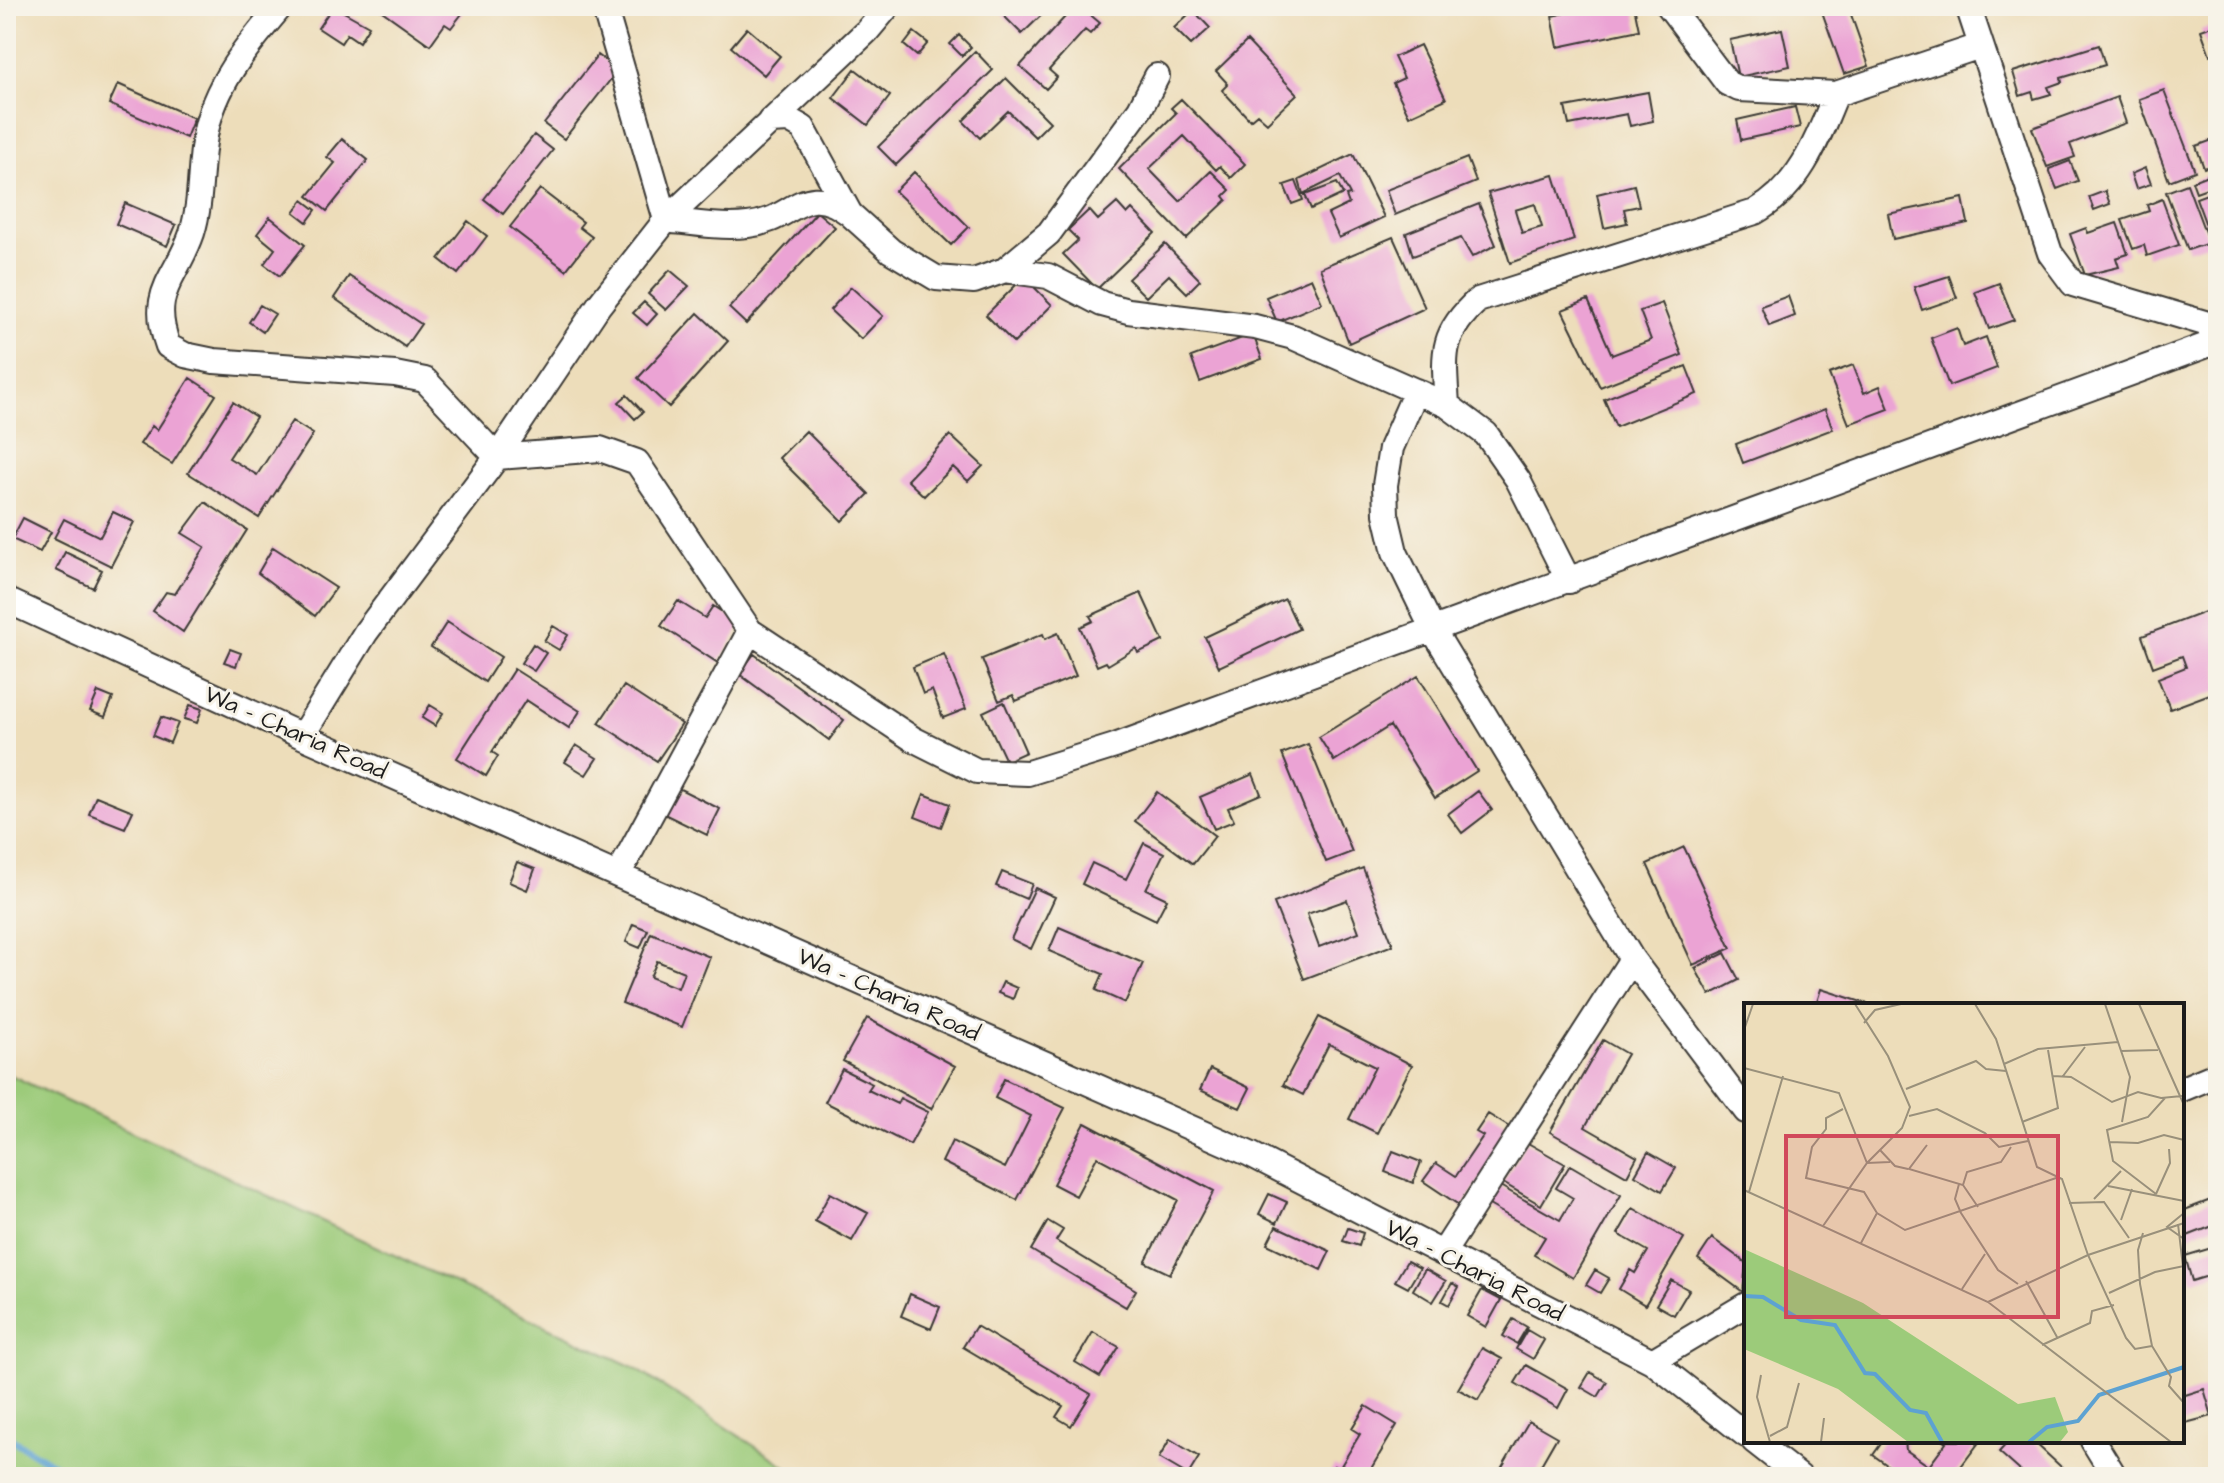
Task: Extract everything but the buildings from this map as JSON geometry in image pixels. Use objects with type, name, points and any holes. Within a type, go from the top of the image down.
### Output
[{"type":"street","points":[[281,6],[244,50],[217,94],[205,135],[200,196],[191,235],[160,295],[160,324],[168,346],[185,355],[214,361],[395,374],[425,380],[497,457]]},
{"type":"street","points":[[604,6],[666,220]]},
{"type":"street","points":[[302,736],[366,632],[497,457],[599,305],[666,220],[867,31],[888,6]]},
{"type":"street","points":[[1669,6],[1727,83],[1739,89],[1836,94],[1980,46]]},
{"type":"street","points":[[1968,6],[2050,253],[2073,284],[2218,327]]},
{"type":"street","points":[[666,220],[748,225],[775,219],[811,198],[827,198],[891,251],[936,278],[974,281],[1005,270],[1049,233],[1140,109],[1157,76]]},
{"type":"street","points":[[1447,405],[1443,354],[1447,338],[1458,318],[1478,300],[1755,212],[1778,198],[1797,176],[1836,94]]},
{"type":"street","points":[[770,121],[789,120],[803,128],[850,214]]},
{"type":"street","points":[[1005,270],[1048,276],[1102,304],[1128,311],[1255,327],[1293,337],[1447,405],[1486,434],[1518,480],[1569,581]]},
{"type":"street","points":[[497,457],[600,449],[637,462],[750,631],[913,739],[977,771],[1028,773],[1115,746],[2218,341]]},
{"type":"street","points":[[1416,391],[1391,448],[1385,485],[1386,514],[1395,552],[1433,630],[1632,959],[1744,1108]]},
{"type":"street","name":"Wa - Charia Road","points":[[6,600],[302,736],[1250,1154],[1652,1361],[1744,1433]]},
{"type":"street","points":[[618,875],[750,631]]},
{"type":"street","points":[[1443,1253],[1632,959]]},
{"type":"street","points":[[2184,1088],[2218,1074]]},
{"type":"street","points":[[1652,1361],[1744,1306]]},
{"type":"street","points":[[1757,1443],[1800,1477]]},
{"type":"street","points":[[2094,1443],[2115,1477]]},
{"type":"green space","points":[[6,1073],[633,1367],[802,1477],[6,1477]]},
{"type":"waterway","points":[[6,1436],[73,1477]]}]
